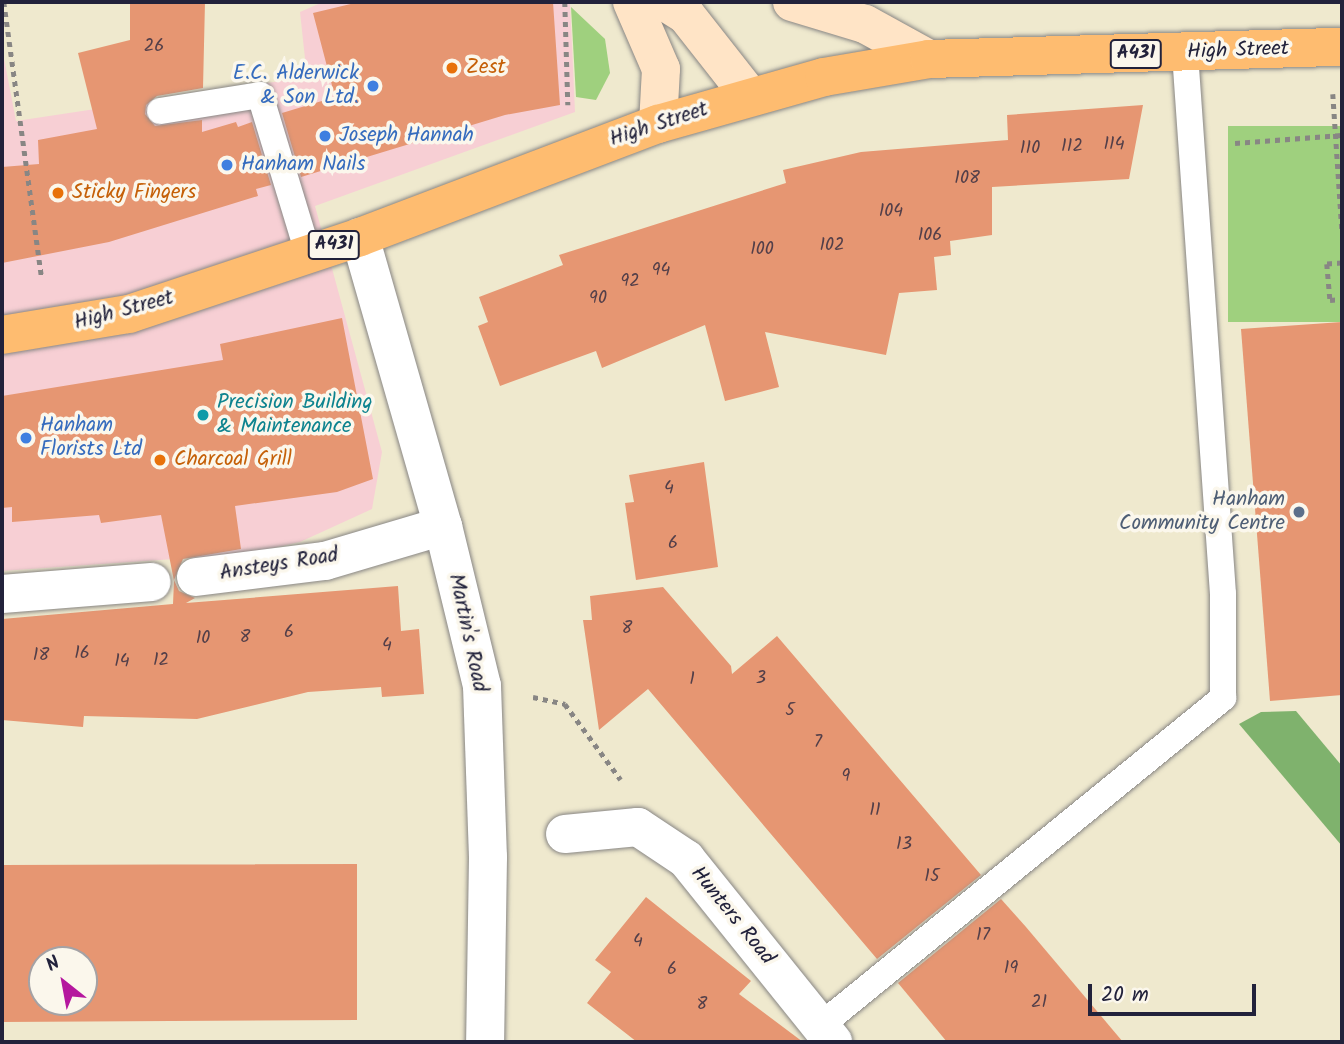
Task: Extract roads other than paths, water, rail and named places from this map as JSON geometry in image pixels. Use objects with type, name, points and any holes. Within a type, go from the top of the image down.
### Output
[{"type":"main road","points":[[632,2],[661,69],[658,124]]},
{"type":"main road","points":[[665,2],[686,15],[749,95]]},
{"type":"main road","points":[[792,2],[865,24],[929,59]]},
{"type":"main road","name":"High Street","points":[[2,335],[48,330],[129,314],[360,237],[569,155],[658,124],[749,95],[824,77],[929,59],[1336,48]]},
{"type":"street","name":"Martin's Road","points":[[360,237],[443,526],[482,686],[488,857],[485,1042]]},
{"type":"street","name":"Ansteys Road","points":[[196,577],[325,561],[443,526]]},
{"type":"street","points":[[2,594],[152,582]]},
{"type":"street","name":"Hunters Road","points":[[565,834],[638,827],[686,859],[827,1034]]},
{"type":"lane","points":[[827,1034],[1223,698],[1223,594],[1185,53]]},
{"type":"lane","points":[[160,111],[260,95],[308,253]]},
{"type":"place","name":"Zest","points":[[452,68]]},
{"type":"place","name":"E.C. Alderwick & Son Ltd.","points":[[373,86]]},
{"type":"place","name":"Joseph Hannah","points":[[325,136]]},
{"type":"place","name":"Hanham Nails","points":[[227,165]]},
{"type":"place","name":"Sticky Fingers","points":[[58,193]]},
{"type":"place","name":"Precision Building & Maintenance","points":[[203,415]]},
{"type":"place","name":"Hanham Florists Ltd","points":[[26,438]]},
{"type":"place","name":"Charcoal Grill","points":[[160,460]]},
{"type":"place","name":"Hanham Community Centre","points":[[1299,512]]}]
